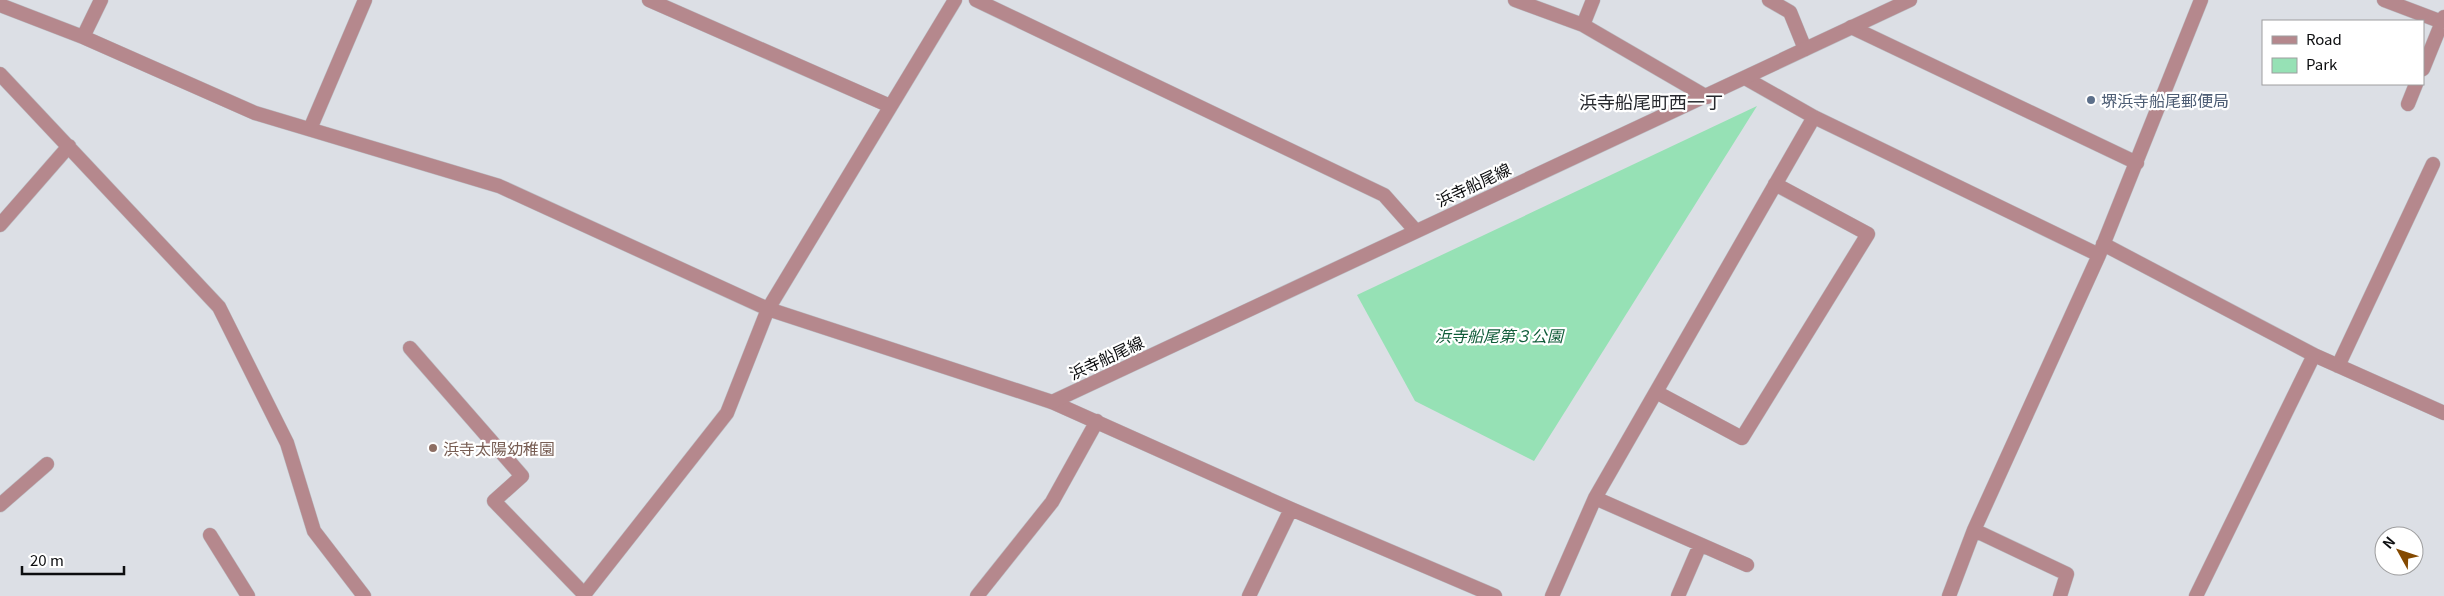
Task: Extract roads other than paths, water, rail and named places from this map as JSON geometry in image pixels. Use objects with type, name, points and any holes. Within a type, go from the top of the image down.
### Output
[{"type":"street","points":[[83,37],[101,0]]},
{"type":"street","points":[[310,129],[365,0]]},
{"type":"street","points":[[649,0],[890,106]]},
{"type":"street","points":[[410,348],[522,476],[494,501],[584,595],[727,413],[768,309],[955,0]]},
{"type":"street","points":[[976,0],[1384,195],[1415,230]]},
{"type":"street","points":[[1515,0],[1583,25],[1707,97]]},
{"type":"street","points":[[1583,25],[1594,0]]},
{"type":"street","points":[[1769,0],[1790,12],[1805,49]]},
{"type":"street","name":"浜寺船尾線","points":[[1052,402],[1415,230],[1707,97],[1910,0]]},
{"type":"street","points":[[1949,596],[1974,530],[2101,250],[2201,0]]},
{"type":"street","points":[[2384,0],[2443,19],[2424,66]]},
{"type":"street","points":[[0,5],[83,37],[255,113],[499,186],[768,309],[1052,402],[1291,509],[1495,596]]},
{"type":"street","points":[[1851,27],[2137,164]]},
{"type":"street","points":[[0,74],[219,307],[287,443],[314,531],[364,596]]},
{"type":"street","points":[[1745,78],[1814,117],[2101,250],[2314,355],[2444,413]]},
{"type":"street","points":[[2408,104],[2416,85]]},
{"type":"street","points":[[1552,596],[1595,498],[1814,117]]},
{"type":"street","points":[[0,225],[69,146]]},
{"type":"street","points":[[2338,366],[2433,164]]},
{"type":"street","points":[[1656,392],[1742,438],[1868,234],[1775,184]]},
{"type":"street","points":[[2196,596],[2314,355]]},
{"type":"street","points":[[977,596],[1052,502],[1097,421]]},
{"type":"street","points":[[0,505],[47,464]]},
{"type":"street","points":[[1595,498],[1747,565]]},
{"type":"street","points":[[1249,596],[1291,509]]},
{"type":"street","points":[[1974,530],[2067,574],[2060,596]]},
{"type":"street","points":[[210,535],[248,596]]},
{"type":"street","points":[[1678,596],[1700,545]]},
{"type":"place","name":"堺浜寺船尾郵便局","points":[[2091,100]]},
{"type":"place","name":"浜寺太陽幼稚園","points":[[433,448]]},
{"type":"district","name":"浜寺船尾町西一丁","points":[[1651,101]]},
{"type":"park label","name":"浜寺船尾第３公園","points":[[1499,335]]}]
